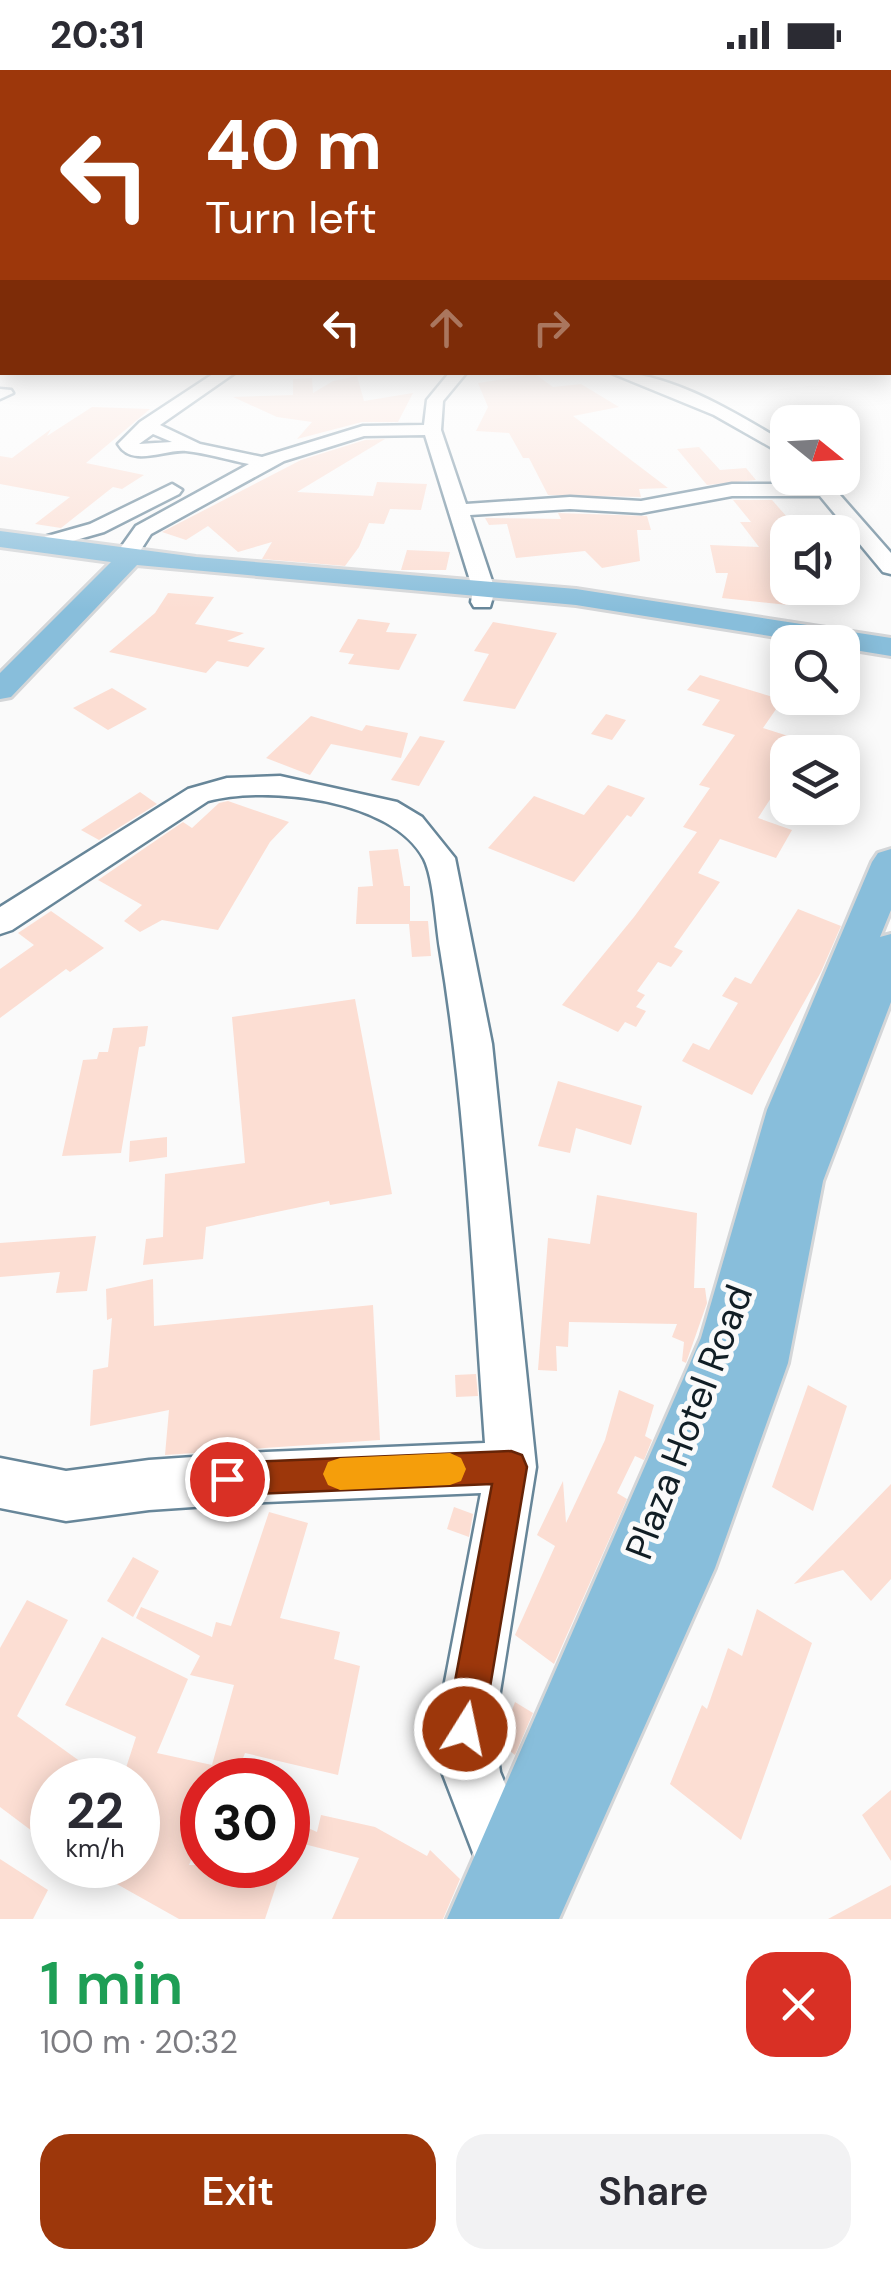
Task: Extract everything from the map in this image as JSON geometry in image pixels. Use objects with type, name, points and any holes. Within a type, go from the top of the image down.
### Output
[{"type":"main road","points":[[0,539],[115,561]]},
{"type":"main road","points":[[0,549],[483,596],[620,614],[770,642]]},
{"type":"main road","points":[[0,665],[115,561]]},
{"type":"main road","points":[[0,690],[115,561]]},
{"type":"main road","points":[[483,596],[576,598],[891,647]]},
{"type":"main road","points":[[860,660],[891,666]]},
{"type":"main road","name":"Plaza Hotel Road","points":[[515,1893],[728,1340],[790,1110],[891,862]]},
{"type":"main road","name":"Plaza Hotel Road","points":[[486,1919],[515,1893],[684,1568],[760,1363],[798,1181],[891,949]]},
{"type":"street","points":[[133,437],[126,444],[129,448],[153,451],[186,445],[266,459]]},
{"type":"street","points":[[176,437],[186,445]]},
{"type":"street","points":[[38,544],[97,528],[234,464],[266,459],[339,437]]},
{"type":"street","points":[[435,437],[460,510],[483,596]]},
{"type":"street","points":[[115,561],[143,530],[266,459]]},
{"type":"street","points":[[189,483],[213,490]]},
{"type":"street","points":[[460,510],[570,503],[641,507],[732,490],[770,487]]},
{"type":"street","points":[[831,495],[891,568]]},
{"type":"street","points":[[0,922],[188,802],[227,787],[259,784],[303,788],[387,809],[427,839],[440,858],[474,1044],[511,1467],[465,1729],[470,1772],[515,1893]]},
{"type":"street","points":[[0,1483],[66,1496],[227,1479],[511,1467]]},
{"type":"building","points":[[40,437],[116,437],[86,463],[144,475],[122,489],[113,487],[61,528],[35,524],[70,497],[0,484],[0,456],[12,458]]},
{"type":"building","points":[[511,437],[601,437],[668,488],[639,489],[641,497],[548,495],[529,458],[523,458]]},
{"type":"building","points":[[385,439],[297,492],[373,496],[377,482],[427,484],[421,510],[390,509],[384,524],[369,523],[345,566],[262,559],[272,542],[238,552],[208,526],[186,540],[162,532],[301,460],[365,440]]},
{"type":"building","points":[[699,447],[720,470],[746,468],[756,480],[707,485],[677,449]]},
{"type":"building","points":[[733,500],[772,500],[785,515],[770,515],[770,603],[722,598],[728,573],[716,573],[710,545],[759,547],[740,522],[751,522]]},
{"type":"building","points":[[558,513],[647,516],[651,530],[637,530],[640,561],[602,568],[585,551],[516,558],[507,524],[489,525],[485,518],[561,519]]},
{"type":"building","points":[[407,550],[450,552],[446,570],[401,570]]},
{"type":"building","points":[[168,593],[214,597],[195,624],[244,633],[227,641],[265,648],[248,667],[217,661],[206,673],[109,652],[155,613]]},
{"type":"building","points":[[358,619],[390,623],[386,632],[417,634],[399,670],[348,664],[354,654],[339,652]]},
{"type":"building","points":[[493,622],[557,633],[515,709],[463,701],[489,654],[474,651]]},
{"type":"building","points":[[700,675],[770,696],[772,715],[763,728],[785,735],[770,735],[770,800],[758,818],[792,830],[776,858],[720,839],[698,873],[720,882],[674,947],[683,951],[671,967],[658,962],[637,991],[645,995],[636,1007],[646,1011],[636,1027],[625,1022],[618,1032],[562,1005],[697,832],[683,827],[710,788],[699,785],[735,735],[702,725],[720,700],[687,690]]},
{"type":"building","points":[[112,688],[147,709],[108,730],[73,708]]},
{"type":"building","points":[[606,714],[626,720],[612,740],[591,734]]},
{"type":"building","points":[[311,716],[362,731],[366,725],[408,733],[401,758],[331,744],[310,775],[266,758]]},
{"type":"building","points":[[420,736],[445,741],[419,786],[391,780]]},
{"type":"building","points":[[608,785],[645,798],[574,882],[488,848],[534,796],[584,815]]},
{"type":"building","points":[[140,792],[157,804],[99,840],[81,830]]},
{"type":"building","points":[[228,801],[289,822],[270,842],[218,930],[162,920],[140,932],[124,921],[142,905],[98,880],[183,822],[192,828],[219,803]]},
{"type":"building","points":[[398,849],[404,886],[410,886],[410,921],[428,921],[431,956],[412,957],[409,924],[356,924],[358,887],[373,886],[369,851]]},
{"type":"building","points":[[798,909],[841,926],[821,972],[752,1095],[682,1061],[693,1043],[709,1050],[738,1003],[722,996],[735,977],[751,984]]},
{"type":"building","points":[[51,911],[104,948],[70,972],[66,969],[0,1018],[0,969],[34,945],[18,933]]},
{"type":"building","points":[[355,999],[392,1194],[330,1205],[329,1201],[206,1227],[203,1259],[143,1265],[146,1239],[163,1237],[165,1174],[245,1163],[232,1017]]},
{"type":"building","points":[[148,1026],[145,1046],[139,1047],[121,1153],[62,1156],[83,1060],[97,1059],[99,1052],[108,1052],[113,1028]]},
{"type":"building","points":[[558,1081],[642,1106],[631,1145],[576,1128],[570,1153],[538,1146]]},
{"type":"building","points":[[167,1137],[167,1157],[129,1162],[130,1141]]},
{"type":"building","points":[[597,1195],[697,1213],[694,1288],[705,1288],[707,1303],[686,1363],[682,1361],[684,1342],[672,1337],[677,1324],[569,1322],[568,1347],[556,1346],[557,1371],[538,1370],[548,1238],[590,1244]]},
{"type":"building","points":[[96,1236],[87,1291],[56,1293],[60,1272],[0,1277],[0,1243]]},
{"type":"building","points":[[153,1279],[154,1326],[373,1305],[380,1440],[165,1455],[169,1410],[90,1426],[93,1370],[108,1367],[112,1318],[107,1320],[106,1289]]},
{"type":"building","points":[[476,1374],[478,1396],[456,1397],[455,1375]]},
{"type":"building","points":[[808,1385],[847,1406],[813,1511],[772,1487]]},
{"type":"building","points":[[619,1390],[654,1405],[645,1436],[652,1440],[644,1460],[635,1456],[617,1493],[627,1499],[554,1664],[515,1635],[555,1546],[537,1535],[563,1481],[566,1523],[605,1440]]},
{"type":"building","points":[[891,1484],[891,1579],[871,1601],[843,1570],[794,1584]]},
{"type":"building","points":[[454,1507],[473,1514],[469,1537],[447,1529]]},
{"type":"building","points":[[269,1512],[308,1523],[280,1618],[340,1632],[334,1659],[360,1666],[338,1775],[310,1768],[310,1758],[266,1758],[245,1753],[243,1758],[214,1758],[234,1685],[190,1675],[200,1656],[136,1618],[141,1607],[212,1637],[216,1622],[231,1626]]},
{"type":"building","points":[[133,1557],[159,1571],[133,1617],[107,1601]]},
{"type":"building","points":[[27,1600],[68,1620],[17,1716],[75,1758],[30,1758],[30,1830],[0,1807],[0,1648]]},
{"type":"building","points":[[757,1609],[812,1643],[741,1840],[670,1784],[702,1705],[707,1709],[728,1648],[742,1656]]},
{"type":"building","points":[[102,1637],[188,1679],[157,1753],[180,1758],[180,1888],[275,1888],[265,1919],[179,1919],[124,1888],[160,1888],[160,1758],[129,1758],[136,1737],[65,1705]]},
{"type":"building","points":[[515,1702],[533,1713],[515,1755],[500,1743]]},
{"type":"building","points":[[891,1790],[891,1861],[862,1815]]},
{"type":"building","points":[[321,1815],[375,1827],[427,1856],[430,1850],[460,1879],[443,1919],[332,1919],[359,1858],[310,1846],[310,1829],[317,1832]]},
{"type":"building","points":[[0,1859],[30,1878],[30,1888],[48,1890],[33,1919],[0,1919]]},
{"type":"building","points":[[891,1885],[891,1919],[828,1919]]},
{"type":"slow traffic","points":[[340,1474],[450,1469]]},
{"type":"route","points":[[227,1479],[511,1467],[465,1729]]}]
